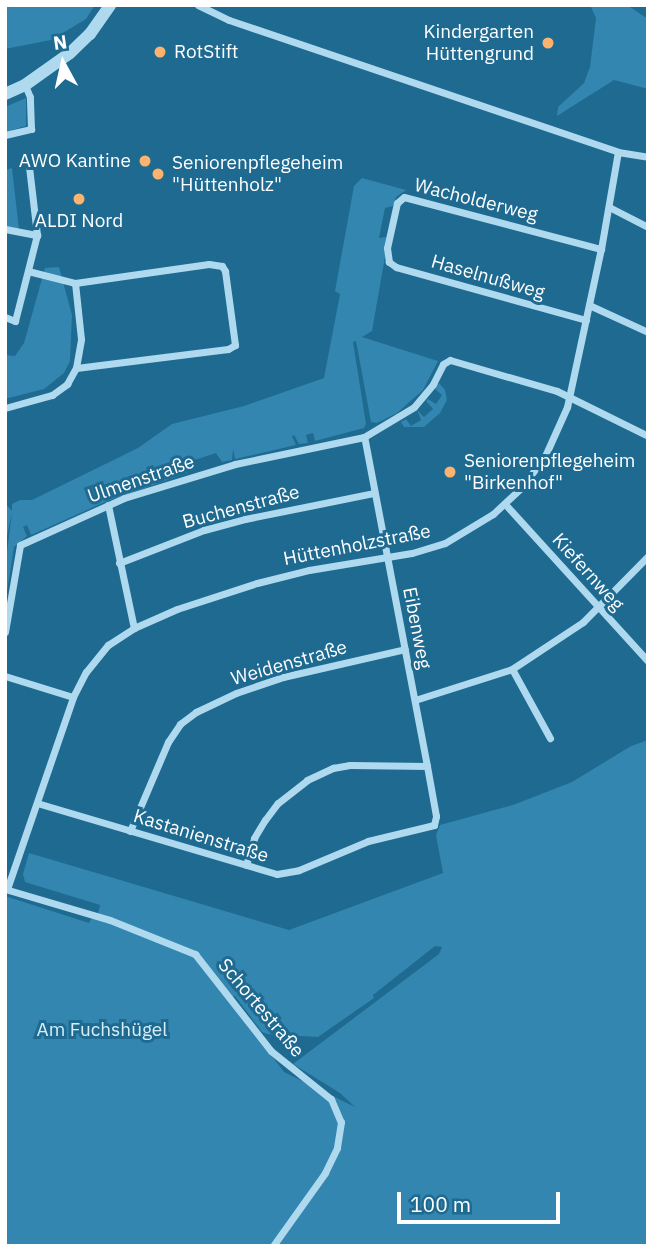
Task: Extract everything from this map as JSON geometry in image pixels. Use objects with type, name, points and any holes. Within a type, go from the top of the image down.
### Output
[{"type":"street","points":[[5,94],[25,85],[70,53],[90,34],[110,5]]},
{"type":"street","points":[[198,5],[229,20],[618,152],[648,157]]},
{"type":"street","points":[[5,135],[31,129],[30,97],[25,85]]},
{"type":"street","name":"Hüttenholzstraße","points":[[6,889],[73,697],[96,658],[108,645],[134,628],[177,609],[257,583],[445,543],[505,504],[549,449],[570,396],[618,152]]},
{"type":"street","points":[[5,317],[15,321],[37,235],[29,167]]},
{"type":"street","name":"Wacholderweg","points":[[386,256],[397,203],[404,197],[601,248]]},
{"type":"street","points":[[609,208],[648,227]]},
{"type":"street","points":[[5,229],[37,235]]},
{"type":"street","name":"Haselnußweg","points":[[386,256],[396,267],[586,320]]},
{"type":"street","points":[[28,271],[75,283],[189,266],[222,266],[235,345],[228,349],[76,368]]},
{"type":"street","points":[[5,408],[52,395],[67,384],[76,368],[81,338],[75,283]]},
{"type":"street","points":[[589,305],[648,331]]},
{"type":"street","points":[[364,437],[414,407],[433,384],[443,364],[450,360],[570,396],[648,436]]},
{"type":"street","name":"Eibenweg","points":[[364,437],[427,766],[436,816],[434,825]]},
{"type":"street","name":"Ulmenstraße","points":[[5,632],[20,545],[108,505],[235,464],[299,448],[364,437]]},
{"type":"street","name":"Buchenstraße","points":[[119,563],[235,522],[374,493]]},
{"type":"street","name":"Kiefernweg","points":[[505,504],[648,661]]},
{"type":"street","points":[[108,505],[134,628]]},
{"type":"street","points":[[415,700],[512,669],[558,640],[598,608],[648,556]]},
{"type":"street","name":"Weidenstraße","points":[[130,831],[167,742],[180,724],[196,712],[236,693],[283,677],[404,649]]},
{"type":"street","points":[[512,669],[550,738]]},
{"type":"street","points":[[5,676],[73,697]]},
{"type":"street","points":[[246,865],[254,838],[278,803],[321,772],[350,765],[427,766]]},
{"type":"street","name":"Kastanienstraße","points":[[37,803],[277,874],[291,873],[368,841],[434,825]]},
{"type":"street","name":"Schortestraße","points":[[6,889],[110,920],[195,954],[271,1051],[331,1099],[341,1122],[337,1148],[325,1173],[274,1246]]},
{"type":"green space","points":[[5,5],[95,5],[86,19],[51,40],[5,49]]},
{"type":"green space","points":[[590,5],[627,5],[648,19],[648,89],[614,80],[557,116],[558,107],[584,83],[590,67],[596,18]]},
{"type":"green space","points":[[26,98],[26,126],[5,132],[5,107]]},
{"type":"green space","points":[[12,168],[19,230],[5,227],[5,170]]},
{"type":"green space","points":[[362,178],[406,190],[396,197],[393,206],[385,208],[379,238],[386,237],[385,257],[372,331],[362,337],[438,361],[423,390],[397,413],[377,423],[371,422],[356,341],[353,342],[366,424],[364,428],[315,441],[313,433],[306,435],[308,443],[299,444],[294,435],[292,436],[296,445],[235,459],[233,449],[232,460],[222,462],[216,453],[185,463],[187,473],[105,502],[31,535],[27,525],[23,527],[27,536],[14,547],[5,604],[5,568],[12,512],[5,546],[5,503],[12,511],[12,504],[20,500],[32,500],[138,448],[172,424],[244,406],[324,378],[340,294],[335,291],[354,186]]},
{"type":"green space","points":[[59,267],[72,315],[70,361],[64,373],[44,389],[5,399],[5,355],[15,356],[24,343],[45,268]]},
{"type":"green space","points":[[439,383],[445,390],[447,400],[440,413],[424,427],[404,427],[401,422],[406,419],[411,426],[421,420],[417,410],[424,417],[433,409],[426,401],[428,399],[436,404],[442,395],[435,389]]},
{"type":"green space","name":"Am Fuchshügel","points":[[648,740],[648,1246],[5,1246],[5,896],[89,923],[91,919],[97,918],[100,905],[25,882],[23,874],[29,853],[289,930],[443,873],[436,835],[440,825],[513,805],[572,782],[631,746]],"holes":[[[435,946],[442,947],[439,954],[293,1064],[340,1093],[355,1107],[284,1072],[228,998],[235,996],[262,1032],[318,1037],[374,998],[373,995]]]},
{"type":"place","name":"Kindergarten Hüttengrund","points":[[548,43]]},
{"type":"place","name":"RotStift","points":[[160,52]]},
{"type":"place","name":"AWO Kantine","points":[[145,161]]},
{"type":"place","name":"Seniorenpflegeheim \"Hüttenholz\"","points":[[158,174]]},
{"type":"place","name":"ALDI Nord","points":[[79,199]]},
{"type":"place","name":"Seniorenpflegeheim \"Birkenhof\"","points":[[450,472]]}]
